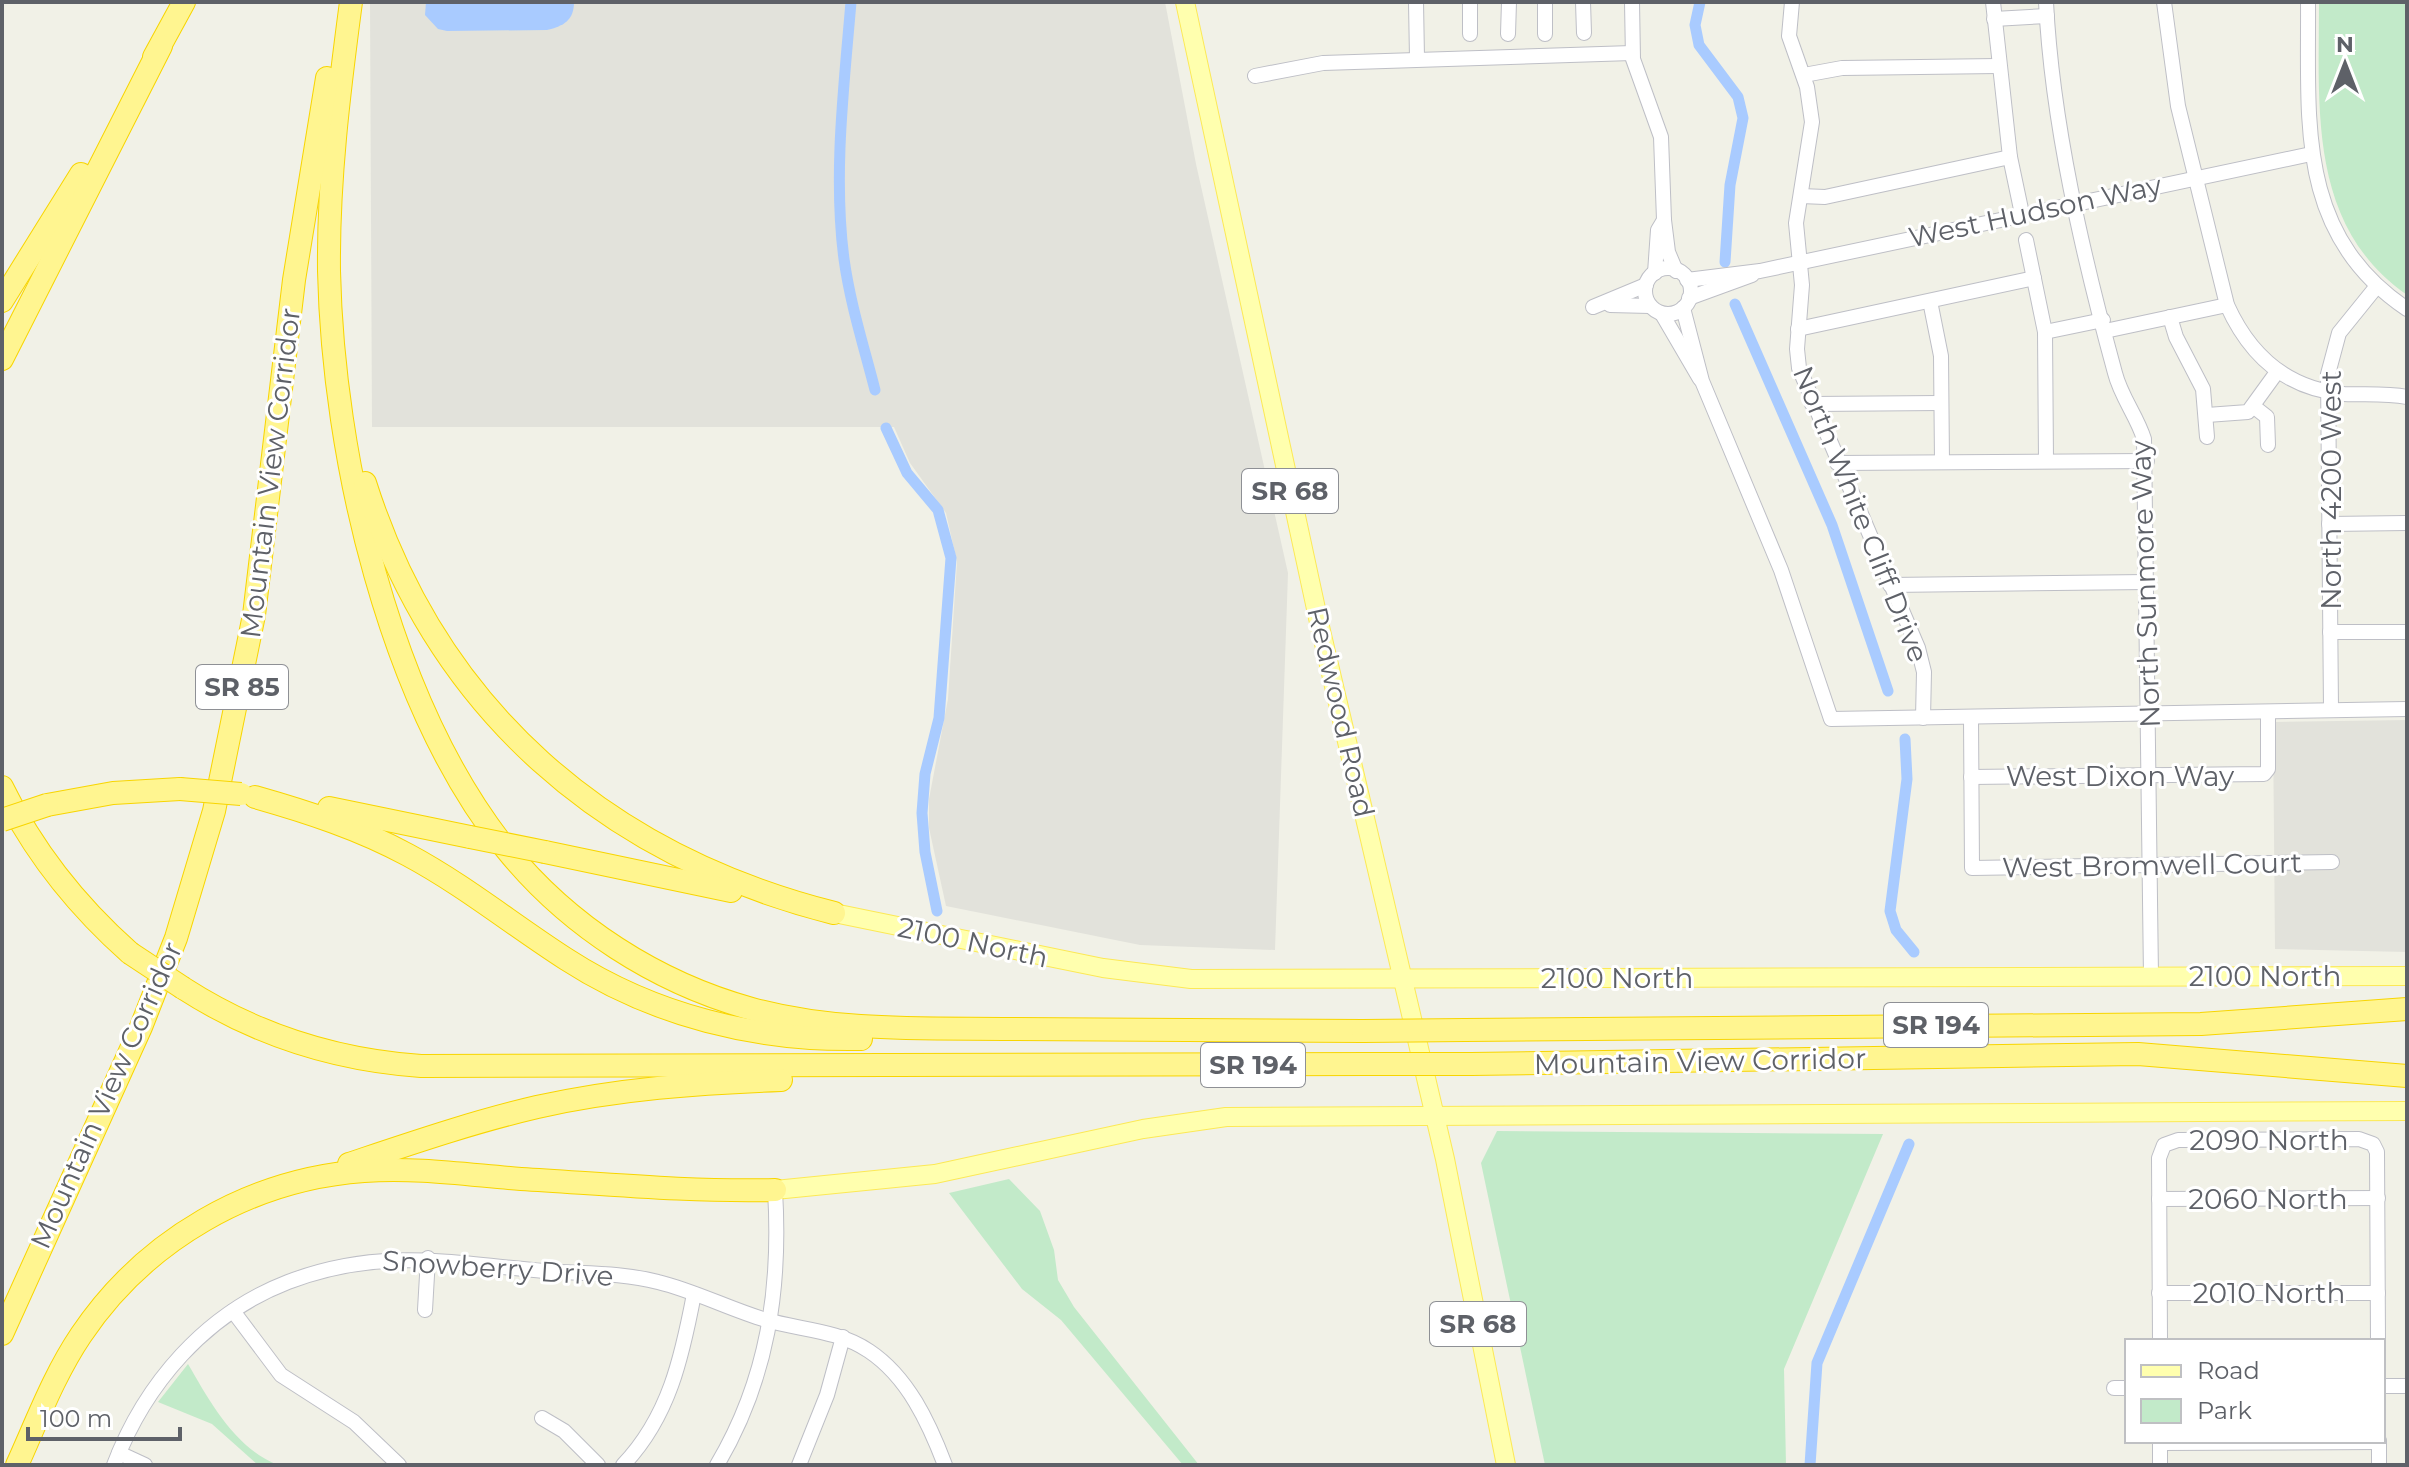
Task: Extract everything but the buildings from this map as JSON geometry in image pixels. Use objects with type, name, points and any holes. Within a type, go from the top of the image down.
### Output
[{"type":"highway","points":[[2,359],[184,2]]},
{"type":"highway","name":"Mountain View Corridor","points":[[2,1334],[141,1027],[176,938],[214,811],[252,627],[294,280],[341,2]]},
{"type":"highway","points":[[351,2],[332,156],[331,309],[337,390],[357,504],[385,606],[409,670],[442,743],[481,814],[521,867],[571,914],[629,955],[676,981],[727,1001],[779,1015],[889,1028],[1170,1031]]},
{"type":"highway","points":[[2,301],[161,46]]},
{"type":"highway","points":[[331,309],[354,442],[383,533],[423,617],[486,707],[562,782],[627,828],[723,877],[834,913]]},
{"type":"highway","points":[[2,787],[50,867],[130,953],[222,1012],[286,1040],[341,1055],[398,1064],[1136,1065]]},
{"type":"highway","points":[[2,820],[47,805],[113,793],[180,789],[248,796],[323,806],[834,913]]},
{"type":"highway","points":[[248,796],[328,819],[387,844],[429,867],[593,975],[656,1004],[720,1025],[823,1040],[1170,1031]]},
{"type":"highway","name":"Mountain View Corridor","points":[[1170,1031],[2201,1024],[2407,1009]]},
{"type":"highway","name":"Mountain View Corridor","points":[[1136,1065],[1471,1064],[2138,1054],[2407,1076]]},
{"type":"highway","points":[[17,1465],[69,1354],[123,1282],[164,1246],[208,1217],[287,1184],[481,1121],[602,1095],[743,1082],[1136,1065]]},
{"type":"highway","points":[[287,1184],[341,1173],[390,1170],[678,1189],[775,1190]]},
{"type":"main road","name":"Redwood Road","points":[[1185,2],[1318,618],[1435,1116],[1506,1465]]},
{"type":"main road","name":"2100 North","points":[[834,913],[1089,966],[1159,976],[1223,980],[2407,976]]},
{"type":"main road","points":[[775,1190],[935,1174],[1203,1119],[2407,1111]]},
{"type":"street","points":[[1416,2],[1417,58]]},
{"type":"street","points":[[1470,2],[1470,34]]},
{"type":"street","points":[[1508,34],[1509,2]]},
{"type":"street","points":[[1545,2],[1545,34]]},
{"type":"street","points":[[1583,2],[1584,33]]},
{"type":"street","points":[[1632,2],[1632,53],[1661,137],[1668,252],[1682,276],[1702,381],[1781,570],[1831,719],[2149,716],[2407,709]]},
{"type":"street","name":"North White Cliff Drive","points":[[1792,2],[1789,36],[1809,97],[1811,134],[1796,223],[1801,262],[1799,368],[1921,656],[1923,718]]},
{"type":"street","points":[[1993,2],[2010,157],[2022,214]]},
{"type":"street","points":[[2164,2],[2172,72],[2227,305],[2253,351],[2277,372],[2299,385],[2328,391],[2407,397]]},
{"type":"street","points":[[2308,2],[2314,177],[2329,220],[2353,260],[2377,286],[2407,309]]},
{"type":"street","points":[[1994,19],[2046,9]]},
{"type":"street","name":"North Sunmore Way","points":[[2046,9],[2055,96],[2076,202],[2119,385],[2141,428],[2147,461],[2151,976]]},
{"type":"street","points":[[1255,76],[1323,63],[1632,53]]},
{"type":"street","points":[[1804,75],[1842,68],[1998,66]]},
{"type":"street","name":"West Hudson Way","points":[[1760,271],[1686,303],[1656,310],[1625,303],[1593,307],[1650,279],[1760,271],[2311,154]]},
{"type":"street","points":[[1801,196],[1825,197],[2010,157]]},
{"type":"street","points":[[1664,220],[1658,230],[1650,279],[1656,310],[1702,381]]},
{"type":"street","points":[[2026,240],[2045,332],[2046,461]]},
{"type":"street","points":[[1798,329],[2034,278]]},
{"type":"street","name":"North 4200 West","points":[[2331,709],[2330,363],[2339,333],[2377,286]]},
{"type":"street","points":[[1930,301],[1940,343],[1942,462]]},
{"type":"street","points":[[2045,332],[2170,317],[2227,305]]},
{"type":"street","points":[[2170,317],[2176,337],[2203,389],[2207,437]]},
{"type":"street","points":[[2207,415],[2243,414],[2253,406],[2277,372]]},
{"type":"street","points":[[1812,404],[1941,403]]},
{"type":"street","points":[[2253,406],[2267,417],[2268,445]]},
{"type":"street","points":[[1837,463],[2147,461]]},
{"type":"street","points":[[2329,524],[2407,523]]},
{"type":"street","points":[[1890,585],[2148,582]]},
{"type":"street","points":[[2330,632],[2407,632]]},
{"type":"street","name":"West Dixon Way","points":[[1971,777],[2267,773],[2268,712]]},
{"type":"street","points":[[1971,718],[1971,777]]},
{"type":"street","name":"West Bromwell Court","points":[[1971,777],[1972,868],[2332,862]]},
{"type":"street","name":"2090 North","points":[[2159,1199],[2159,1153],[2164,1145],[2178,1140],[2344,1139],[2373,1144],[2378,1157],[2378,1198]]},
{"type":"street","points":[[717,1465],[753,1389],[771,1321],[777,1244],[775,1190]]},
{"type":"street","points":[[2378,1198],[2378,1339]]},
{"type":"street","name":"2060 North","points":[[2159,1199],[2378,1198]]},
{"type":"street","points":[[2159,1199],[2160,1339]]},
{"type":"street","points":[[425,1310],[428,1258]]},
{"type":"street","name":"Snowberry Drive","points":[[116,1459],[137,1414],[160,1380],[188,1348],[233,1311],[287,1282],[335,1267],[370,1260],[428,1258],[645,1279],[771,1321],[843,1337],[878,1357],[904,1384],[945,1465]]},
{"type":"street","name":"2010 North","points":[[2159,1293],[2378,1293]]},
{"type":"street","points":[[623,1465],[648,1434],[669,1396],[679,1366],[694,1294]]},
{"type":"street","points":[[233,1311],[281,1375],[341,1412],[399,1465]]},
{"type":"street","points":[[799,1465],[819,1419],[843,1337]]},
{"type":"street","points":[[2385,1386],[2407,1386]]},
{"type":"street","points":[[542,1418],[564,1431],[598,1465]]},
{"type":"street","points":[[2160,1443],[2160,1465]]},
{"type":"street","points":[[2379,1443],[2379,1465]]},
{"type":"street","points":[[116,1459],[145,1465]]},
{"type":"shaded area","points":[[370,2],[1165,2],[1196,164],[1288,573],[1275,950],[1140,945],[946,906],[929,828],[929,799],[948,699],[957,562],[946,513],[910,463],[894,427],[372,427]]},
{"type":"shaded area","points":[[2407,720],[2407,952],[2275,949],[2273,722]]},
{"type":"green space","points":[[2319,2],[2407,2],[2407,295],[2375,267],[2351,235],[2336,200],[2326,163],[2321,124]]},
{"type":"green space","points":[[1497,1131],[1883,1134],[1784,1369],[1786,1465],[1545,1465],[1481,1163]]},
{"type":"green space","points":[[1009,1179],[1040,1211],[1054,1250],[1058,1280],[1074,1307],[1199,1465],[1183,1465],[1061,1320],[1022,1289],[949,1193]]},
{"type":"green space","points":[[188,1364],[236,1436],[278,1465],[258,1465],[212,1424],[158,1402]]},
{"type":"water","points":[[426,2],[574,2],[567,21],[547,30],[447,31],[438,29],[425,15]]},
{"type":"waterway","points":[[851,2],[839,195],[850,292],[875,390]]},
{"type":"waterway","points":[[1700,2],[1695,25],[1699,45],[1738,97],[1743,118],[1730,185],[1725,262]]},
{"type":"waterway","points":[[1735,304],[1832,525],[1888,691]]},
{"type":"waterway","points":[[886,428],[907,473],[938,510],[951,558],[939,718],[925,774],[922,813],[925,852],[937,911]]},
{"type":"waterway","points":[[1905,739],[1907,779],[1890,911],[1896,930],[1914,952]]},
{"type":"waterway","points":[[1810,1465],[1817,1363],[1909,1144]]}]
